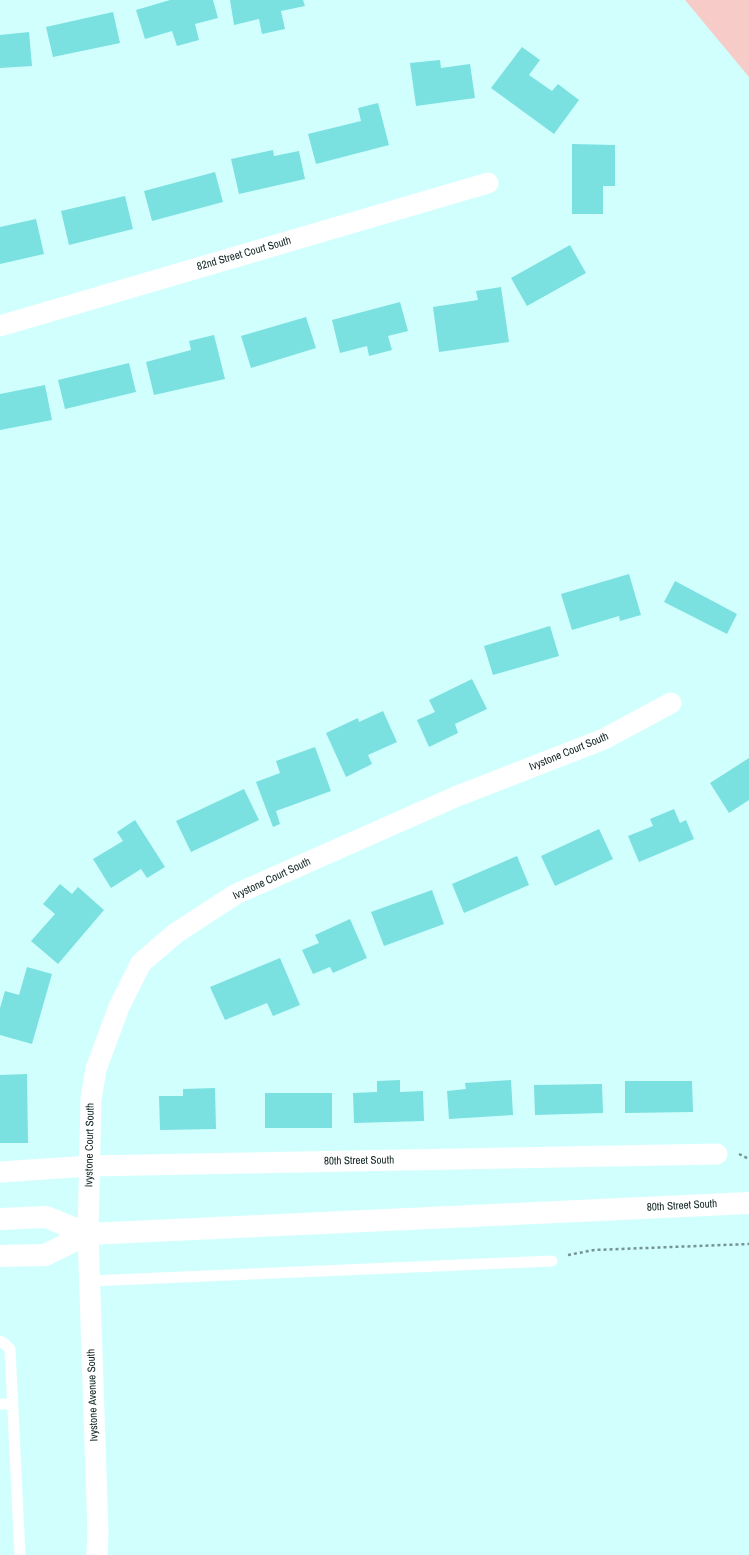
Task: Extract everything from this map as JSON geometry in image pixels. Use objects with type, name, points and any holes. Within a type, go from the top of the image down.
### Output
[{"type":"main road","name":"80th Street South","points":[[0,1256],[45,1255],[88,1234],[749,1203]]},
{"type":"main road","name":"80th Street South","points":[[0,1219],[46,1217],[88,1234]]},
{"type":"street","name":"82nd Street Court South","points":[[0,326],[488,182]]},
{"type":"street","name":"Ivystone Court South","points":[[88,1234],[91,1099],[96,1069],[116,1014],[141,964],[176,933],[236,894],[455,797],[604,738],[671,703]]},
{"type":"street","name":"80th Street South","points":[[0,1172],[90,1166],[717,1154]]},
{"type":"street","name":"Ivystone Avenue South","points":[[88,1234],[98,1533],[96,1555]]},
{"type":"lane","points":[[90,1281],[552,1261]]},
{"type":"lane","points":[[0,1341],[10,1349],[20,1555]]},
{"type":"lane","points":[[0,1404],[12,1404]]},
{"type":"path","points":[[552,1261],[571,1254],[594,1250],[749,1244]]},
{"type":"shaded area","points":[[685,0],[749,0],[749,77]]},
{"type":"building","points":[[170,0],[213,0],[218,18],[195,24],[199,40],[177,46],[172,31],[145,39],[136,10]]},
{"type":"building","points":[[230,0],[303,0],[305,6],[281,11],[285,29],[262,34],[259,19],[234,25]]},
{"type":"building","points":[[113,12],[120,43],[53,57],[46,27]]},
{"type":"building","points":[[29,32],[32,66],[0,68],[0,35]]},
{"type":"building","points":[[522,47],[540,60],[529,75],[552,91],[558,84],[579,100],[554,134],[491,88]]},
{"type":"building","points":[[440,60],[441,68],[470,64],[475,98],[416,106],[410,63]]},
{"type":"building","points":[[378,103],[389,145],[316,164],[308,134],[361,121],[358,108]]},
{"type":"building","points":[[572,144],[615,145],[615,186],[603,186],[603,214],[572,214]]},
{"type":"building","points":[[273,150],[274,156],[299,151],[305,179],[239,194],[231,159]]},
{"type":"building","points":[[215,172],[223,202],[152,221],[144,191]]},
{"type":"building","points":[[125,196],[133,229],[69,245],[61,211]]},
{"type":"building","points":[[36,219],[44,254],[0,264],[0,227]]},
{"type":"building","points":[[570,245],[586,273],[527,306],[511,278]]},
{"type":"building","points":[[501,287],[509,342],[439,352],[433,307],[478,300],[476,291]]},
{"type":"building","points":[[400,302],[408,331],[388,336],[392,350],[369,356],[367,346],[340,353],[332,320]]},
{"type":"building","points":[[306,317],[316,348],[251,368],[241,336]]},
{"type":"building","points":[[214,335],[225,379],[154,395],[146,362],[191,350],[189,341]]},
{"type":"building","points":[[129,363],[136,392],[65,409],[58,380]]},
{"type":"building","points":[[45,385],[52,420],[0,430],[0,394]]},
{"type":"building","points":[[629,574],[641,615],[620,621],[619,616],[572,630],[561,594]]},
{"type":"building","points":[[675,581],[737,614],[727,634],[664,602]]},
{"type":"building","points":[[550,626],[559,656],[493,675],[484,646]]},
{"type":"building","points":[[472,679],[487,709],[455,724],[458,733],[429,747],[417,720],[435,712],[429,700]]},
{"type":"building","points":[[383,711],[397,742],[368,755],[372,764],[346,777],[326,733],[358,718],[359,722]]},
{"type":"building","points":[[315,747],[331,791],[276,811],[280,824],[273,827],[256,782],[280,773],[276,761]]},
{"type":"building","points":[[749,758],[749,800],[729,813],[710,783]]},
{"type":"building","points":[[244,789],[259,820],[191,852],[176,821]]},
{"type":"building","points":[[674,809],[680,823],[686,820],[694,839],[639,862],[628,836],[653,826],[650,819]]},
{"type":"building","points":[[135,820],[165,867],[147,878],[141,869],[111,888],[93,859],[123,841],[117,832]]},
{"type":"building","points":[[599,829],[613,859],[555,886],[541,856]]},
{"type":"building","points":[[517,856],[529,885],[464,913],[452,884]]},
{"type":"building","points":[[60,884],[72,894],[78,887],[104,910],[58,964],[31,941],[55,914],[43,904]]},
{"type":"building","points":[[432,890],[444,924],[384,946],[371,912]]},
{"type":"building","points":[[350,919],[367,958],[333,973],[330,967],[313,974],[302,950],[319,943],[315,935]]},
{"type":"building","points":[[280,958],[300,1005],[273,1016],[267,1003],[225,1020],[210,987]]},
{"type":"building","points":[[27,967],[52,974],[32,1044],[0,1035],[0,1008],[5,991],[19,995]]},
{"type":"building","points":[[27,1074],[28,1143],[0,1143],[0,1075]]},
{"type":"building","points":[[400,1080],[400,1092],[423,1091],[424,1121],[354,1123],[353,1093],[377,1092],[377,1081]]},
{"type":"building","points":[[511,1080],[513,1115],[449,1119],[447,1091],[466,1089],[465,1083]]},
{"type":"building","points":[[625,1081],[692,1081],[693,1112],[625,1113]]},
{"type":"building","points":[[602,1084],[603,1113],[535,1115],[534,1085]]},
{"type":"building","points":[[215,1088],[216,1129],[160,1130],[159,1096],[183,1096],[183,1089]]},
{"type":"building","points":[[265,1093],[332,1093],[332,1128],[265,1128]]}]
